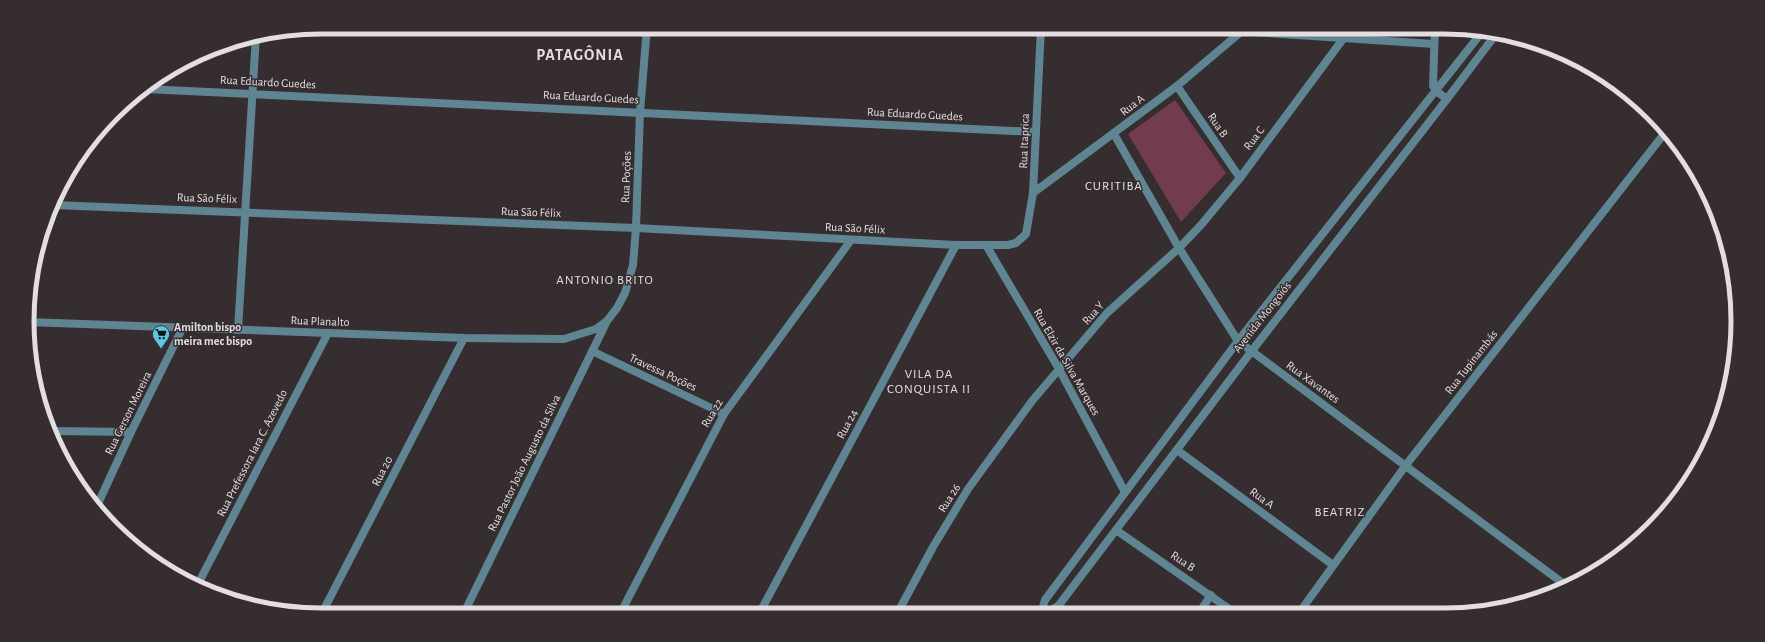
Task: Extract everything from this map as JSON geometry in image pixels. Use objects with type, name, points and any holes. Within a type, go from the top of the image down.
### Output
[{"type":"street","name":"Rua Poções","points":[[607,322],[625,293],[633,265],[636,228],[640,112],[646,34]]},
{"type":"street","name":"Rua Itaprica","points":[[1008,245],[1016,243],[1026,234],[1033,193],[1040,34]]},
{"type":"street","name":"Rua A","points":[[1033,193],[1177,86],[1238,34]]},
{"type":"street","points":[[1280,34],[1434,44]]},
{"type":"street","points":[[1435,34],[1433,86],[1436,91],[1447,99]]},
{"type":"street","name":"Avenida Mongoiós","points":[[1043,608],[1045,600],[1238,341],[1479,36]]},
{"type":"street","name":"Avenida Mongoiós","points":[[1054,608],[1059,605],[1251,352],[1493,38]]},
{"type":"street","name":"Rua C","points":[[1179,248],[1201,225],[1240,178],[1343,39]]},
{"type":"street","points":[[238,330],[256,42]]},
{"type":"street","name":"Rua B","points":[[1177,86],[1240,178]]},
{"type":"street","name":"Rua Eduardo Guedes","points":[[151,89],[1036,132]]},
{"type":"street","name":"Rua Xavantes","points":[[1114,134],[1179,248],[1238,341],[1562,582]]},
{"type":"street","name":"Rua Tupinambás","points":[[1303,608],[1406,465],[1663,135]]},
{"type":"street","name":"Rua São Félix","points":[[59,205],[246,211],[636,228],[956,245],[1008,245]]},
{"type":"street","name":"Rua 22","points":[[623,608],[724,414],[851,240]]},
{"type":"street","name":"Rua 24","points":[[762,608],[956,245]]},
{"type":"street","name":"Rua Elzir da Silva Marques","points":[[986,245],[1059,370],[1125,492]]},
{"type":"street","name":"Rua Y","points":[[1032,401],[1107,314],[1179,248]]},
{"type":"street","name":"Rua Planalto","points":[[34,322],[182,329],[464,338],[564,339],[596,329],[607,322]]},
{"type":"street","name":"Rua Pastor João Augusto da Silva","points":[[466,608],[607,322]]},
{"type":"street","name":"Rua Gerson Moreira","points":[[98,502],[182,329]]},
{"type":"street","name":"Rua Prefessora Iara C. Azevedo","points":[[200,581],[328,333]]},
{"type":"street","name":"Rua 20","points":[[325,608],[464,338]]},
{"type":"street","name":"Travessa Poções","points":[[592,351],[724,414]]},
{"type":"street","name":"Rua 26","points":[[900,608],[933,548],[968,489],[1032,401]]},
{"type":"street","points":[[56,431],[131,432]]},
{"type":"street","name":"Rua A","points":[[1177,450],[1333,565]]},
{"type":"street","name":"Rua B","points":[[1116,530],[1228,608]]},
{"type":"street","points":[[1203,608],[1211,595]]},
{"type":"shaded area","points":[[1175,100],[1226,173],[1181,222],[1128,134]]},
{"type":"place","name":"Amilton bispo meira mec bispo","points":[[161,349]]},
{"type":"district","name":"PATAGÔNIA","points":[[580,55]]},
{"type":"district","name":"CURITIBA","points":[[1114,186]]},
{"type":"district","name":"ANTONIO BRITO","points":[[605,280]]},
{"type":"district","name":"VILA DA CONQUISTA II","points":[[929,382]]},
{"type":"district","name":"BEATRIZ","points":[[1340,512]]}]
